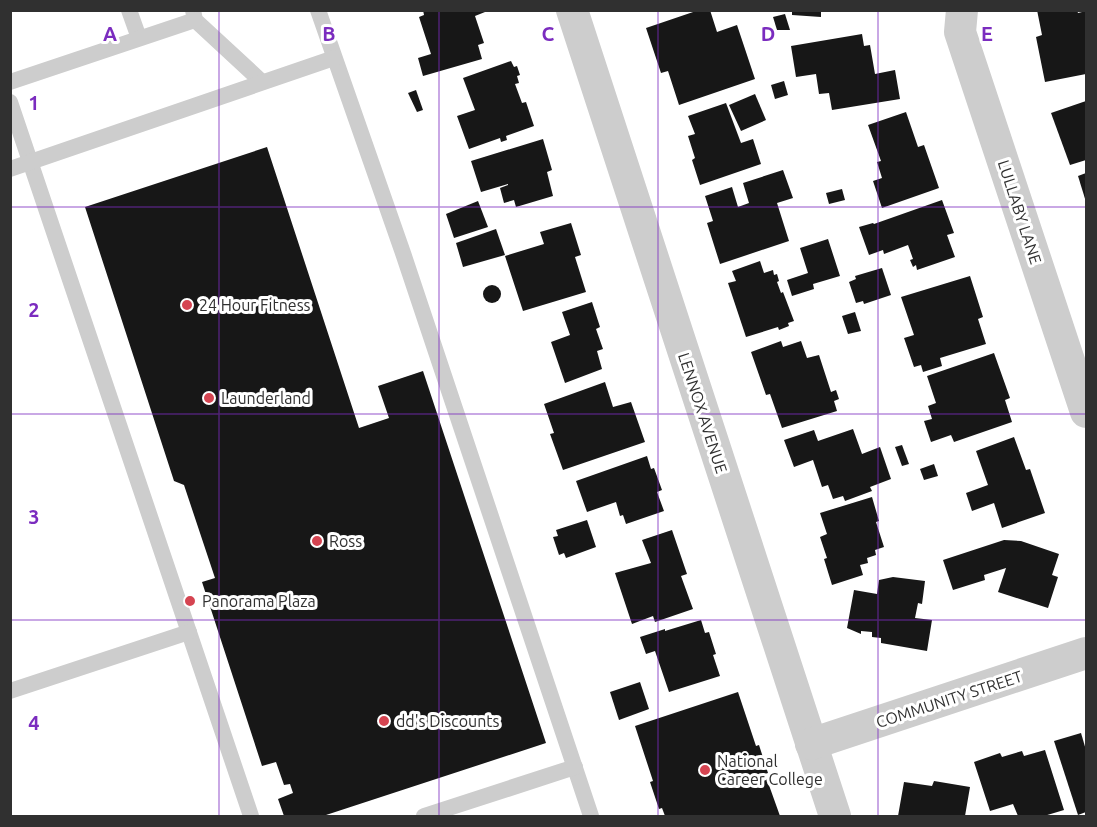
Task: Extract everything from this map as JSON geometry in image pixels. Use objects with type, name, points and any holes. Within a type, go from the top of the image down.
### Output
[{"type":"street","name":"LENNOX AVENUE","points":[[572,10],[835,816]]},
{"type":"street","name":"LULLABY LANE","points":[[962,10],[960,32],[1086,412]]},
{"type":"street","name":"COMMUNITY STREET","points":[[811,744],[1086,653]]},
{"type":"lane","points":[[129,10],[139,38]]},
{"type":"lane","points":[[318,10],[404,256],[591,816]]},
{"type":"lane","points":[[10,82],[139,38],[194,15],[262,82]]},
{"type":"lane","points":[[10,169],[334,58]]},
{"type":"lane","points":[[10,102],[251,816]]},
{"type":"lane","points":[[10,691],[189,632]]},
{"type":"lane","points":[[424,816],[575,766]]},
{"type":"building","points":[[423,10],[490,10],[475,16],[484,43],[478,45],[482,59],[423,76],[418,58],[431,54],[419,17],[424,15]]},
{"type":"building","points":[[699,10],[710,10],[717,32],[737,25],[755,79],[679,105],[668,71],[661,73],[646,28]]},
{"type":"building","points":[[792,10],[821,10],[821,17],[792,15]]},
{"type":"building","points":[[1037,10],[1077,10],[1078,13],[1086,11],[1086,74],[1045,82],[1036,37],[1042,35]]},
{"type":"building","points":[[785,14],[790,30],[777,30],[773,17]]},
{"type":"building","points":[[862,34],[864,46],[870,45],[875,74],[895,70],[900,99],[832,110],[829,93],[819,94],[816,74],[796,77],[791,46]]},
{"type":"building","points":[[511,61],[514,67],[517,66],[520,75],[517,76],[519,83],[515,84],[522,103],[526,102],[534,126],[506,136],[507,140],[501,142],[500,138],[469,149],[457,116],[475,110],[463,78]]},
{"type":"building","points":[[784,81],[788,95],[775,99],[771,85]]},
{"type":"building","points":[[416,90],[423,110],[417,112],[408,93]]},
{"type":"building","points":[[755,94],[766,120],[741,131],[729,105]]},
{"type":"building","points":[[1086,101],[1086,160],[1070,165],[1051,113]]},
{"type":"building","points":[[726,103],[741,143],[753,139],[761,164],[700,185],[692,160],[695,158],[688,136],[695,134],[688,116]]},
{"type":"building","points":[[906,112],[918,147],[924,145],[939,188],[882,208],[873,181],[882,178],[877,162],[881,161],[868,125]]},
{"type":"building","points":[[543,139],[552,170],[547,172],[553,196],[516,207],[514,200],[504,203],[500,188],[508,184],[481,192],[471,161]]},
{"type":"building","points":[[267,147],[359,428],[389,418],[378,386],[423,371],[546,743],[323,816],[284,816],[278,799],[293,793],[290,784],[284,785],[276,762],[262,766],[202,582],[215,578],[184,485],[174,481],[85,207]]},
{"type":"building","points":[[783,170],[793,198],[777,203],[789,241],[720,264],[707,223],[713,221],[705,196],[732,187],[738,207],[749,203],[743,183]]},
{"type":"building","points":[[1086,173],[1086,202],[1078,176]]},
{"type":"building","points":[[842,189],[845,200],[829,204],[826,193]]},
{"type":"building","points":[[942,200],[954,233],[947,235],[955,257],[917,270],[916,265],[913,267],[910,260],[913,259],[908,245],[884,254],[883,250],[869,255],[859,227]]},
{"type":"building","points":[[478,201],[488,227],[454,238],[446,214]]},
{"type":"building","points":[[571,223],[581,255],[575,257],[586,292],[523,311],[505,256],[544,244],[540,232]]},
{"type":"building","points":[[496,229],[505,255],[463,267],[456,243]]},
{"type":"building","points":[[828,239],[840,276],[813,284],[814,289],[792,296],[787,280],[808,273],[800,248]]},
{"type":"building","points":[[760,261],[764,273],[773,270],[774,275],[777,274],[779,281],[777,282],[794,321],[779,330],[778,327],[746,337],[728,283],[736,281],[732,271]]},
{"type":"building","points":[[882,268],[891,295],[864,304],[863,301],[856,303],[849,282],[856,279],[855,276]]},
{"type":"building","points":[[970,276],[983,317],[978,319],[986,344],[940,358],[942,366],[923,372],[921,365],[914,367],[904,338],[914,335],[901,297]]},
{"type":"building","points":[[492,285],[498,288],[501,294],[498,300],[492,303],[486,300],[483,294],[486,288]]},
{"type":"building","points":[[592,302],[600,327],[596,329],[603,349],[597,351],[602,369],[565,383],[551,342],[570,335],[562,312]]},
{"type":"building","points":[[855,312],[861,331],[848,334],[842,316]]},
{"type":"building","points":[[781,341],[783,347],[801,341],[807,358],[819,355],[831,392],[836,390],[839,399],[834,401],[837,411],[782,428],[770,394],[766,395],[751,352]]},
{"type":"building","points":[[994,353],[1010,398],[1005,400],[1012,422],[954,442],[951,435],[931,442],[924,421],[932,419],[928,406],[936,403],[927,376]]},
{"type":"building","points":[[605,382],[613,407],[631,402],[645,442],[563,470],[550,434],[554,433],[544,404]]},
{"type":"building","points":[[853,429],[862,454],[880,447],[891,479],[870,487],[872,491],[845,501],[843,496],[833,499],[828,485],[822,487],[813,460],[794,467],[784,440],[814,430],[818,441]]},
{"type":"building","points":[[1014,437],[1026,470],[1030,469],[1045,513],[1002,528],[994,503],[972,511],[966,493],[988,485],[976,451]]},
{"type":"building","points":[[902,445],[909,464],[902,466],[895,447]]},
{"type":"building","points":[[647,456],[662,490],[657,492],[664,511],[626,524],[623,515],[620,516],[616,502],[587,512],[576,481]]},
{"type":"building","points":[[934,464],[938,476],[924,480],[920,469]]},
{"type":"building","points":[[872,497],[879,521],[876,522],[884,547],[875,550],[876,555],[867,558],[868,563],[860,565],[863,575],[832,585],[820,537],[827,534],[820,513]]},
{"type":"building","points":[[587,520],[596,547],[566,558],[564,553],[559,555],[553,537],[558,536],[556,530]]},
{"type":"building","points":[[672,530],[687,574],[681,576],[693,609],[655,622],[653,616],[632,624],[615,573],[651,563],[642,540]]},
{"type":"building","points":[[1004,540],[1021,541],[1059,554],[1052,575],[1058,577],[1048,608],[998,592],[1006,568],[984,575],[985,580],[953,590],[943,560]]},
{"type":"building","points":[[893,577],[925,581],[922,604],[918,603],[915,618],[932,620],[927,651],[881,643],[881,638],[872,637],[872,632],[861,631],[861,634],[847,628],[854,590],[877,594],[879,580]]},
{"type":"building","points":[[701,620],[705,633],[709,632],[720,676],[669,692],[655,651],[646,654],[640,637]]},
{"type":"building","points":[[640,682],[649,709],[619,720],[610,692]]},
{"type":"building","name":"National Career College","points":[[738,692],[756,746],[759,745],[768,773],[765,774],[780,816],[665,816],[662,808],[659,809],[650,782],[653,781],[635,726]]},
{"type":"building","points":[[1081,733],[1086,750],[1086,812],[1078,815],[1054,741]]},
{"type":"building","points":[[1045,750],[1064,810],[1044,816],[1018,816],[1013,804],[990,811],[974,762],[1000,753],[1002,757],[1022,751],[1024,756]]},
{"type":"building","points":[[934,781],[970,787],[965,816],[898,816],[904,782],[932,786]]},
{"type":"place","name":"24 Hour Fitness","points":[[187,305]]},
{"type":"place","name":"Launderland","points":[[209,398]]},
{"type":"place","name":"Ross","points":[[317,541]]},
{"type":"place","name":"Panorama Plaza","points":[[190,601]]},
{"type":"place","name":"dd's Discounts","points":[[384,721]]},
{"type":"place","name":"National Career College","points":[[705,770]]}]
